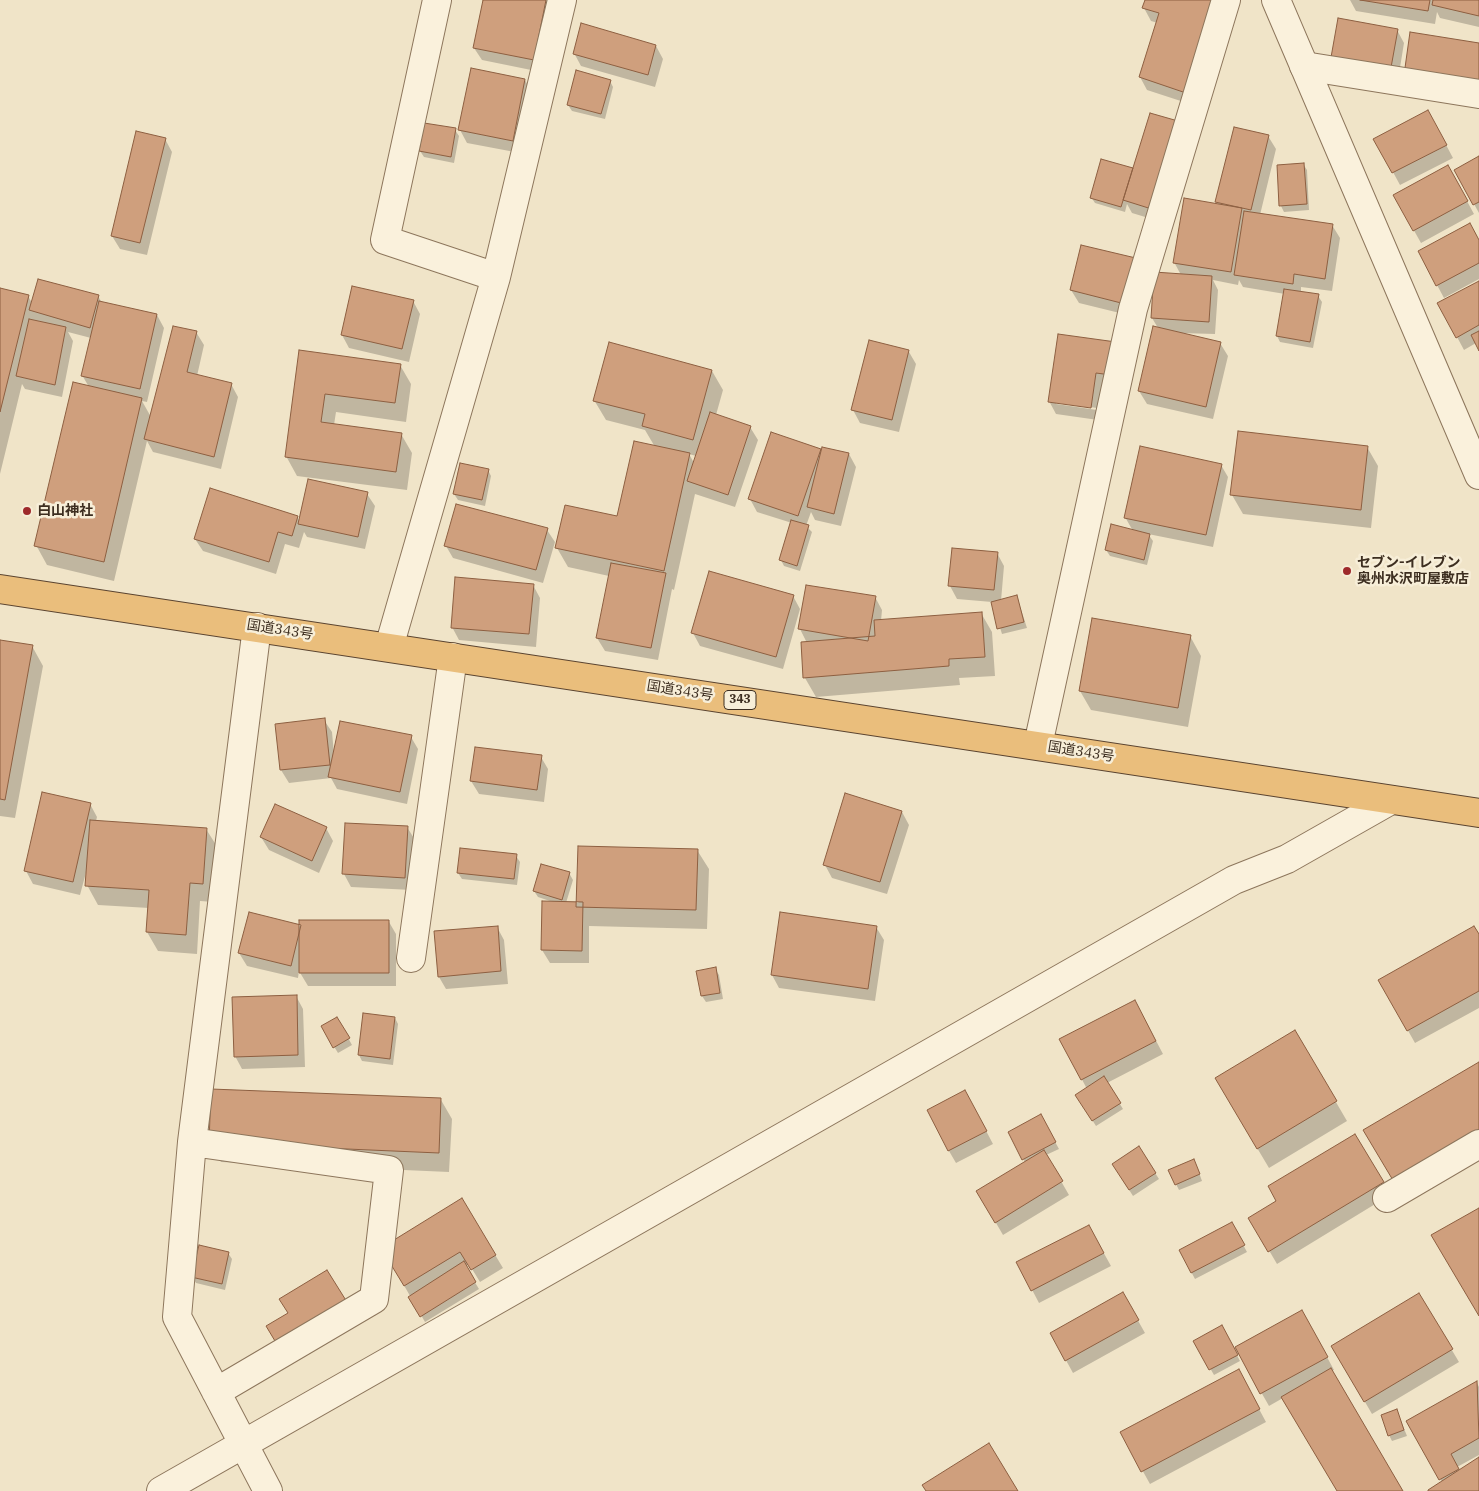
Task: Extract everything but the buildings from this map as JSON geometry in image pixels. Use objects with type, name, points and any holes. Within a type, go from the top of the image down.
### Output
[{"type":"highway","name":"国道343号","points":[[0,589],[1038,745],[1479,814]]},
{"type":"street","points":[[437,0],[385,240],[496,277]]},
{"type":"street","points":[[389,647],[496,277],[562,0]]},
{"type":"street","points":[[1038,745],[1133,309],[1226,0]]},
{"type":"street","points":[[1276,0],[1479,475]]},
{"type":"street","points":[[1304,66],[1479,94]]},
{"type":"street","points":[[257,627],[192,1142],[177,1317],[242,1445],[268,1491]]},
{"type":"street","points":[[411,958],[454,657]]},
{"type":"street","points":[[161,1491],[1234,880],[1286,859],[1391,800]]},
{"type":"street","points":[[192,1142],[389,1170],[374,1299],[221,1403]]},
{"type":"street","points":[[1387,1198],[1479,1144]]},
{"type":"place","name":"白山神社","points":[[27,511]]},
{"type":"place","name":"セブン-イレブン 奥州水沢町屋敷店","points":[[1347,571]]}]
